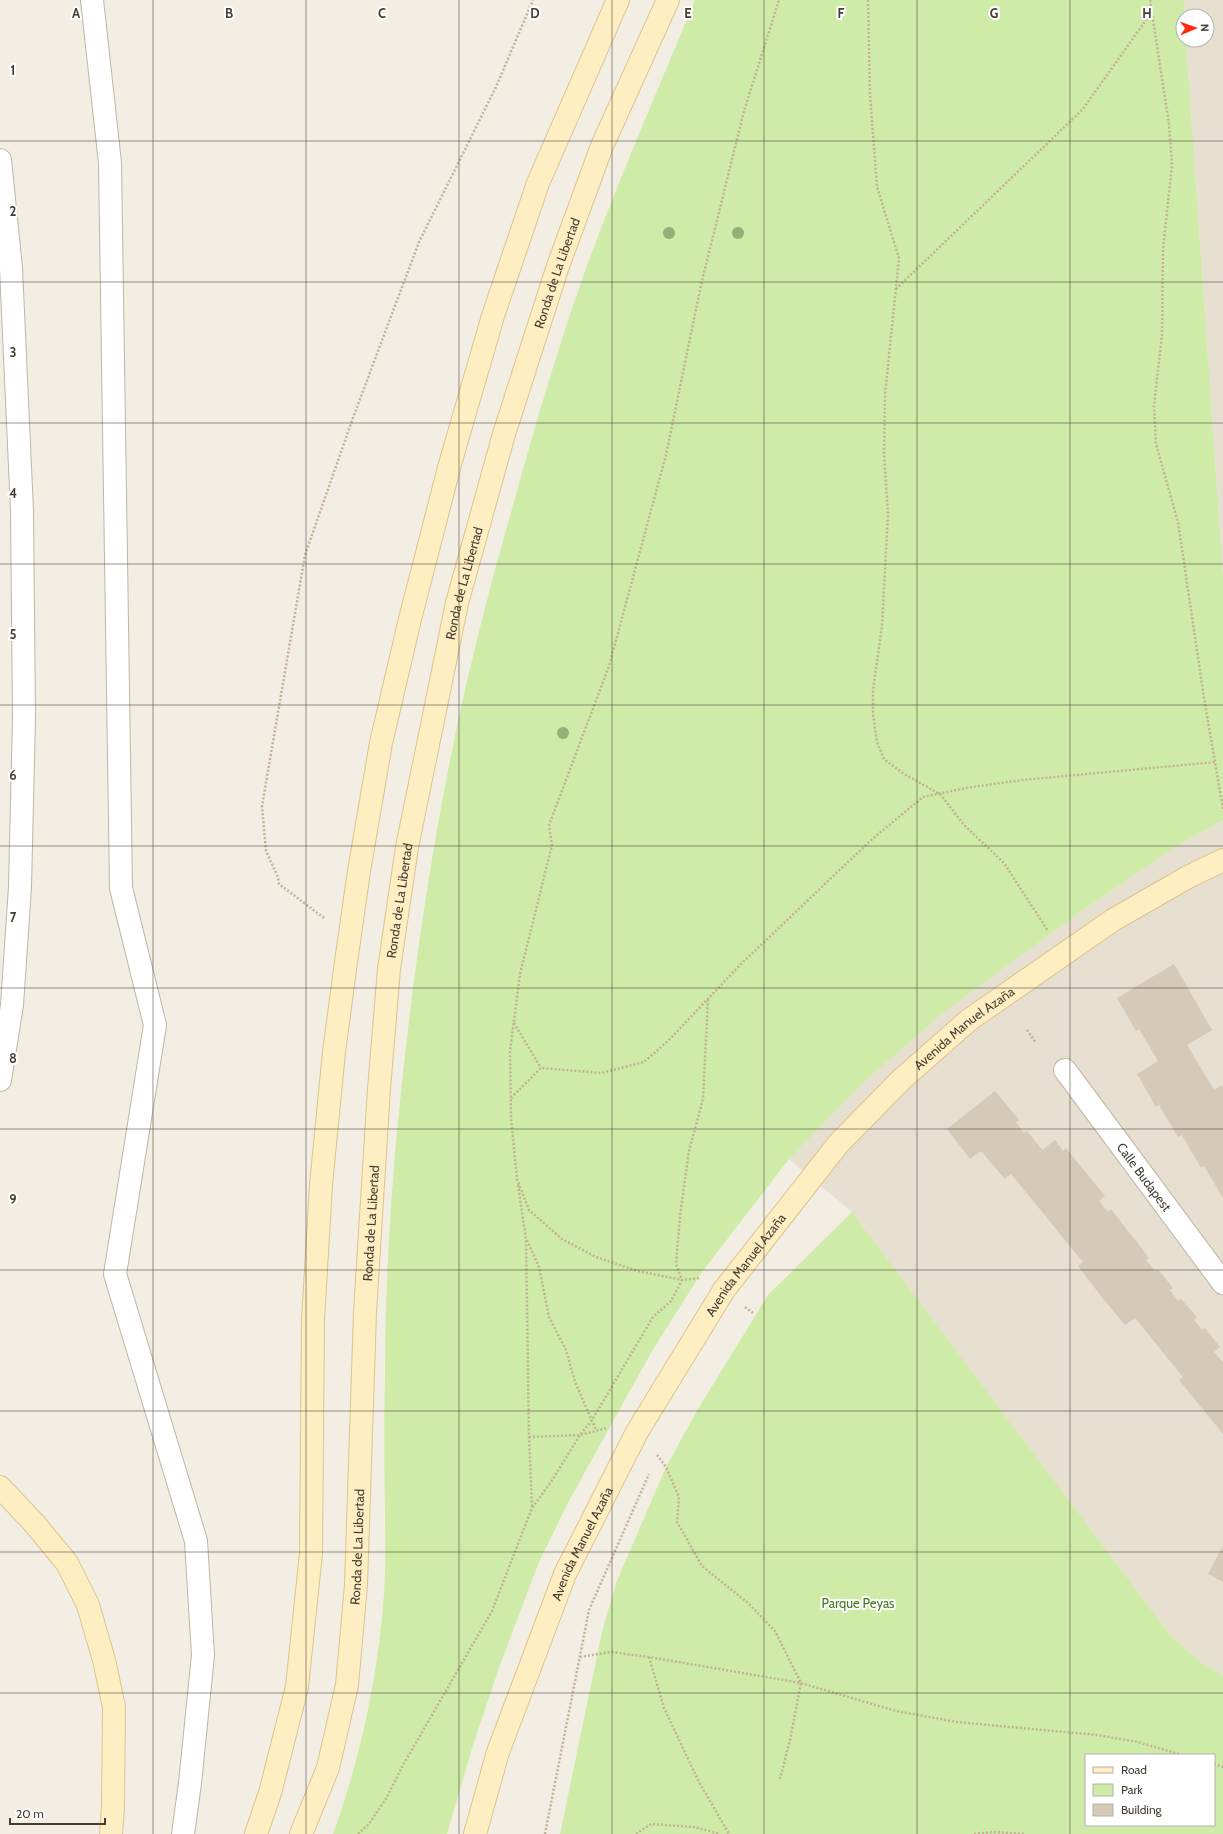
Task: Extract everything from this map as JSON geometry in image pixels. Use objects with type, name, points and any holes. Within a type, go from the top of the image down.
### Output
[{"type":"main road","points":[[256,1834],[270,1793],[297,1687],[311,1553],[313,1320],[321,1185],[334,1052],[346,962],[359,871],[381,743],[410,619],[450,464],[493,316],[538,183],[618,0]]},
{"type":"main road","name":"Ronda de La Libertad","points":[[301,1834],[328,1768],[346,1685],[356,1585],[364,1312],[379,1089],[389,969],[407,847],[457,603],[504,434],[558,266],[602,146],[668,0]]},
{"type":"main road","name":"Avenida Manuel Azaña","points":[[475,1834],[498,1752],[566,1574],[637,1432],[724,1290],[839,1143],[902,1079],[969,1020],[1113,920],[1188,877],[1223,860]]},
{"type":"main road","points":[[0,1487],[34,1523],[67,1563],[88,1605],[104,1660],[114,1707],[113,1807],[111,1834]]},
{"type":"street","points":[[92,0],[110,163],[121,888],[155,1025],[115,1274],[196,1541],[203,1654],[190,1783],[183,1834]]},
{"type":"street","points":[[0,160],[11,268],[22,511],[24,718],[20,887],[12,1005],[0,1080]]},
{"type":"street","name":"Calle Budapest","points":[[1065,1070],[1223,1283]]},
{"type":"path","points":[[325,918],[279,884],[278,877],[266,851],[262,806],[306,555],[354,415],[419,242],[496,86],[533,0]]},
{"type":"path","points":[[532,1508],[529,1438],[526,1240],[517,1179],[511,1098],[510,1051],[520,974],[552,845],[549,825],[612,659],[666,455],[701,285],[744,111],[779,0]]},
{"type":"path","points":[[868,0],[870,94],[876,187],[899,258],[885,395],[884,454],[888,514],[882,626],[872,690],[873,714],[877,742],[884,760],[904,774],[940,794],[965,826],[1004,863],[1029,904],[1052,936]]},
{"type":"path","points":[[1150,0],[1169,124],[1172,164],[1164,249],[1162,335],[1154,406],[1156,444],[1178,522],[1223,809]]},
{"type":"path","points":[[896,289],[1083,109],[1152,13]]},
{"type":"path","points":[[511,1098],[541,1068],[600,1073],[644,1062],[668,1040],[740,965],[870,842],[922,798],[966,788],[1022,780],[1216,762]]},
{"type":"path","points":[[358,1834],[369,1824],[387,1797],[402,1767],[492,1612],[532,1508],[551,1482],[580,1435],[592,1420],[653,1317],[671,1301],[682,1280],[676,1264],[680,1216],[689,1151],[703,1099],[708,999]]},
{"type":"path","points":[[514,1023],[541,1068]]},
{"type":"path","points":[[1027,1030],[1036,1043]]},
{"type":"path","points":[[517,1179],[529,1210],[562,1239],[596,1257],[638,1270],[682,1280],[702,1278]]},
{"type":"path","points":[[526,1240],[539,1267],[549,1317],[566,1350],[574,1382],[596,1430]]},
{"type":"path","points":[[742,1314],[750,1301]]},
{"type":"path","points":[[529,1438],[580,1435],[610,1427]]},
{"type":"path","points":[[654,1462],[661,1450]]},
{"type":"path","points":[[658,1455],[666,1467],[679,1497],[677,1522],[702,1566],[748,1603],[775,1630],[800,1683],[790,1740],[780,1779]]},
{"type":"path","points":[[545,1834],[589,1610],[651,1469]]},
{"type":"path","points":[[580,1657],[611,1652],[649,1657],[800,1683],[896,1711],[957,1722],[1097,1734],[1138,1742],[1179,1754]]},
{"type":"path","points":[[649,1657],[664,1708],[699,1782],[729,1834]]},
{"type":"path","points":[[636,1834],[651,1824],[694,1827],[720,1834]]},
{"type":"path","points":[[974,1834],[992,1832],[1024,1834]]},
{"type":"shaded area","points":[[1184,0],[1223,0],[1223,576],[1187,48],[1215,48],[1215,8],[1184,8]]},
{"type":"shaded area","points":[[1223,820],[1223,1676],[1201,1662],[1171,1636],[852,1212],[789,1159],[864,1082],[943,1013],[1076,915],[1175,847]]},
{"type":"green space","points":[[695,0],[1184,0],[1184,8],[1175,8],[1175,48],[1187,48],[1223,576],[1223,820],[1175,847],[1076,915],[943,1013],[864,1082],[789,1159],[702,1272],[652,1351],[570,1499],[539,1562],[500,1665],[473,1745],[447,1834],[333,1834],[352,1775],[367,1716],[373,1686],[381,1625],[385,1562],[384,1426],[386,1312],[390,1216],[405,1056],[421,927],[431,863],[455,735],[469,671],[488,594],[523,468],[558,350],[588,263],[640,131]]},
{"type":"green space","name":"Parque Peyas","points":[[852,1212],[1171,1636],[1201,1662],[1223,1676],[1223,1834],[560,1834],[602,1632],[616,1583],[666,1467],[698,1409],[768,1295]]},
{"type":"building","points":[[1174,964],[1212,1030],[1187,1045],[1214,1090],[1222,1085],[1223,1088],[1223,1198],[1204,1166],[1201,1168],[1182,1135],[1178,1137],[1159,1105],[1156,1107],[1137,1074],[1158,1061],[1139,1029],[1136,1031],[1117,998]]},
{"type":"building","points":[[995,1091],[1019,1120],[1016,1122],[1024,1133],[1027,1131],[1042,1150],[1055,1140],[1063,1151],[1066,1148],[1105,1196],[1099,1201],[1108,1212],[1111,1209],[1149,1258],[1146,1260],[1155,1271],[1158,1269],[1173,1288],[1170,1290],[1178,1301],[1181,1299],[1197,1317],[1194,1320],[1202,1330],[1205,1328],[1220,1347],[1214,1352],[1223,1362],[1223,1434],[1179,1380],[1183,1377],[1135,1318],[1125,1325],[1101,1296],[1078,1266],[1083,1262],[1011,1174],[1005,1179],[981,1151],[970,1159],[947,1129]]},
{"type":"building","points":[[1223,1546],[1223,1582],[1208,1574]]}]
